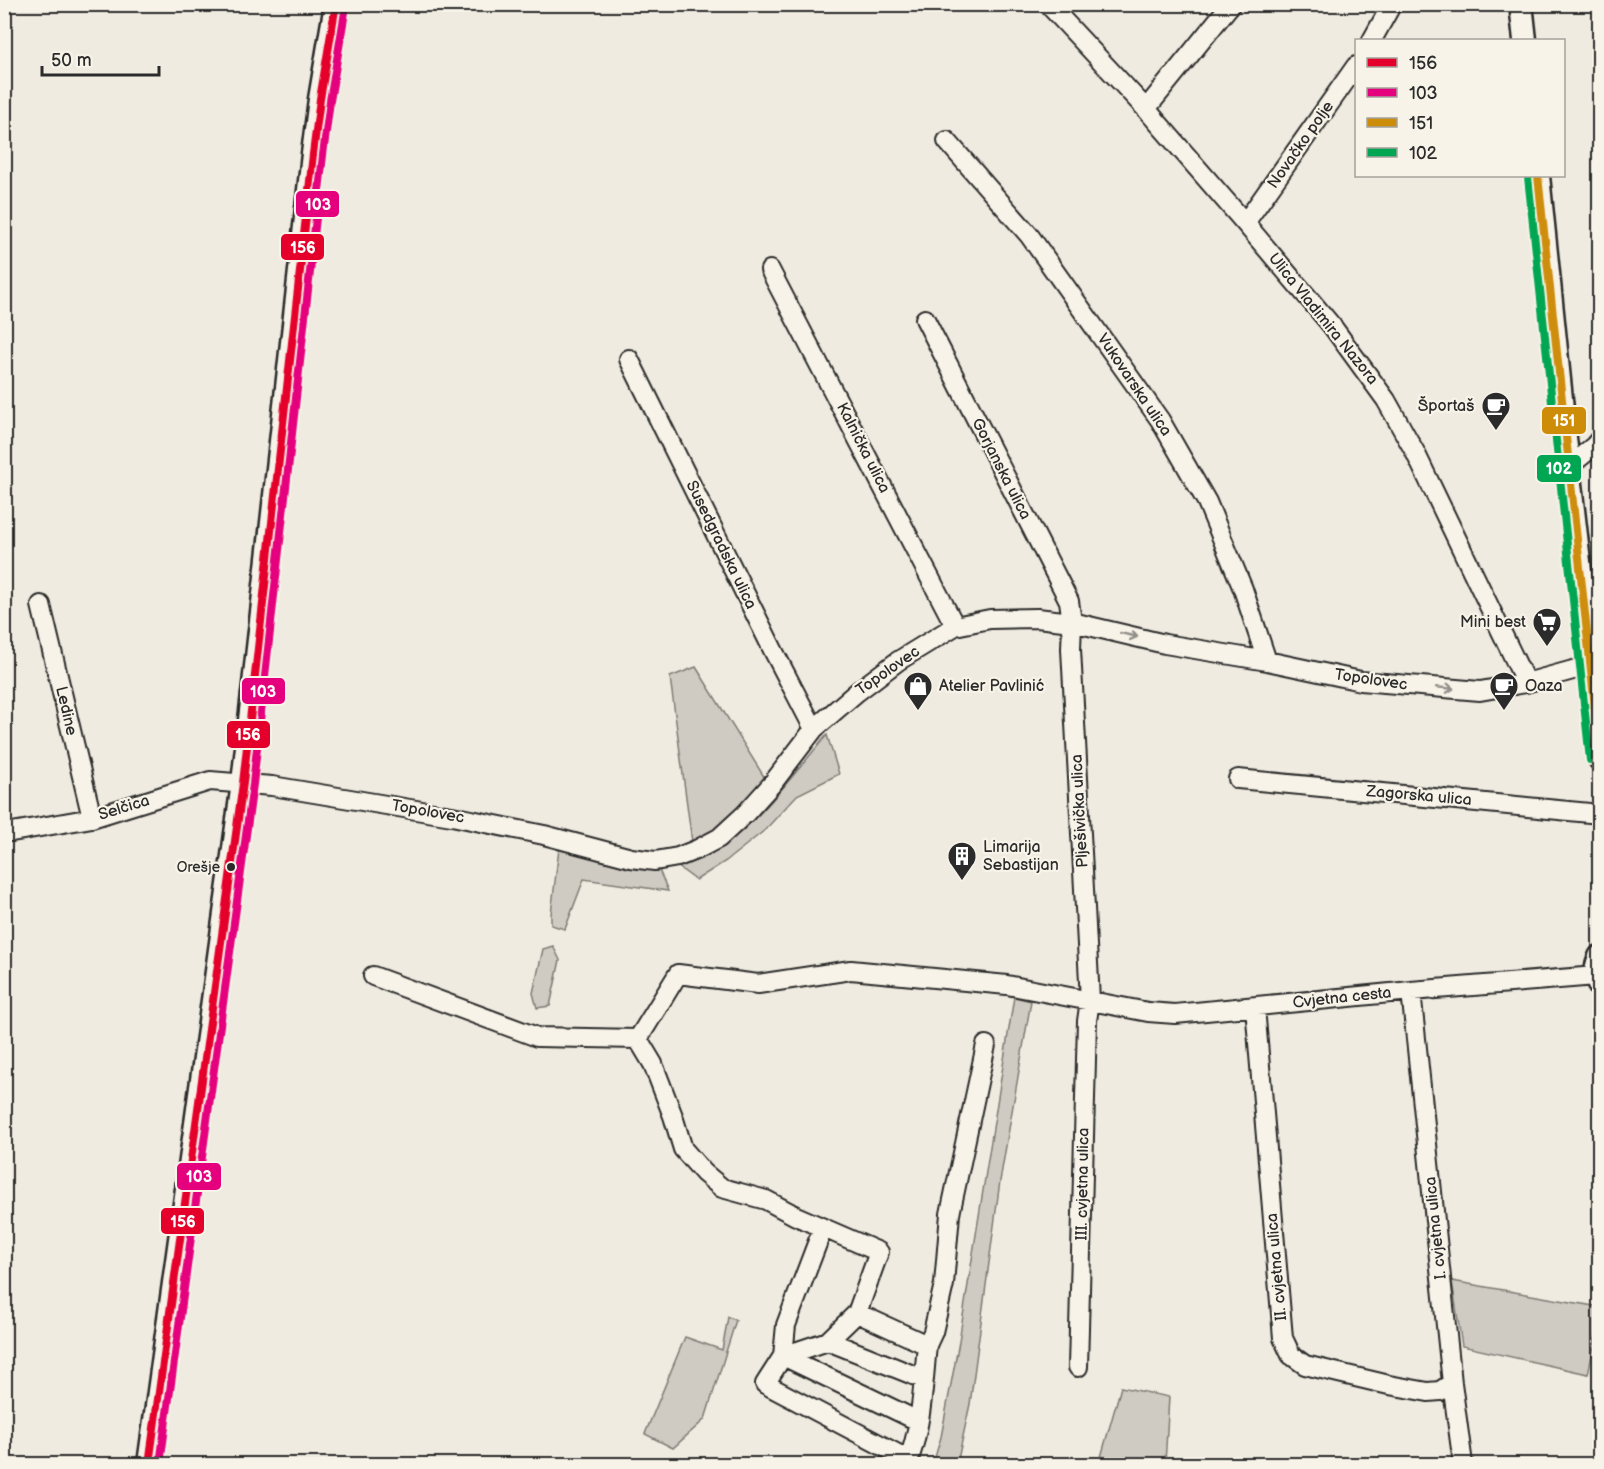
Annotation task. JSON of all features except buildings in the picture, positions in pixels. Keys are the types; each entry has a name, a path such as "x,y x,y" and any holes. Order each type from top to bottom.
{"main road":[{"path":"149,1464 243,783 313,154 336,4"},
{"path":"1521,4 1525,39"},
{"path":"1538,177 1568,467 1595,658 1599,759"}],"street":[{"name":"Ulica Vladimira Nazora","path":"1048,4 1146,109 1245,223 1332,326 1386,400 1415,452 1526,683"},
{"path":"1146,109 1231,4"},
{"path":"1372,39 1392,4"},
{"name":"Novačko polje","path":"1245,223 1355,67"},
{"name":"Vukovarska ulica","path":"947,141 1029,235 1160,420 1207,502 1243,589 1267,662"},
{"name":"Kalnička ulica","path":"770,270 956,626"},
{"name":"Gorjanska ulica","path":"924,319 1069,601 1072,622"},
{"name":"Susedgradska ulica","path":"629,359 814,729"},
{"path":"1568,467 1594,446 1599,439"},
{"name":"Ledine","path":"41,605 92,818"},
{"name":"Topolovec","path":"243,783 452,816 544,835 631,858 655,861 678,857 719,838 772,784 814,729 898,661 956,626 990,619 1037,618 1072,622 1165,644 1361,681 1480,691 1526,683 1595,658"},
{"name":"Plješivička ulica","path":"1072,622 1071,649 1090,1000"},
{"name":"Zagorska ulica","path":"1238,779 1599,814"},
{"name":"Selčica","path":"4,832 92,818 210,782 243,783"},
{"name":"Cvjetna cesta","path":"638,1039 678,974 758,984 851,970 1007,985 1148,1012 1175,1014 1598,973"},
{"path":"374,976 537,1037 638,1039 652,1064 673,1116 683,1149 704,1173 722,1188 766,1200 796,1216 879,1252 857,1313 828,1341 783,1356"},
{"name":"I. cvjetna ulica","path":"1410,991 1452,1383 1463,1464"},
{"name":"III. cvjetna ulica","path":"1078,1367 1090,1000"},
{"name":"II. cvjetna ulica","path":"1254,1007 1283,1338 1291,1355 1305,1365 1428,1392 1440,1391 1452,1383"},
{"path":"823,1228 786,1325 783,1356 765,1384 908,1462 913,1450 918,1421 927,1345 933,1332 944,1284 950,1214 986,1045"},
{"path":"857,1313 927,1345"},
{"path":"828,1341 923,1379"},
{"path":"783,1356 918,1421"}],"shaded area":[{"path":"696,667 766,780 714,831 692,842 670,677"},
{"path":"827,735 839,774 797,795 765,830 726,861 696,880 677,866 715,850 741,832 780,792"},
{"path":"559,849 626,867 659,870 668,891 584,879 565,929 551,925"},
{"path":"553,946 560,960 550,1006 537,1008 533,993 543,949"},
{"path":"1014,997 1031,1001 1000,1181 970,1404 957,1464 933,1464 941,1437 958,1347"},
{"path":"1452,1281 1599,1307 1599,1322 1588,1374 1462,1346"},
{"path":"728,1317 736,1320 705,1419 673,1448 645,1434 685,1337 722,1350"},
{"path":"1121,1387 1169,1397 1165,1464 1099,1464"}],"transit line":[{"name":"156","path":"149,1464 243,783 313,154 336,4"},
{"name":"103","path":"160,1464 253,784 323,155 346,6"},
{"name":"102","path":"1528,177 1590,760"},
{"name":"151","path":"1538,177 1600,754"}],"place":[{"name":"Športaš","path":"1496,432"},
{"name":"Mini best","path":"1547,648"},
{"name":"Atelier Pavlinić","path":"918,712"},
{"name":"Oaza","path":"1504,712"},
{"name":"Orešje","path":"231,867"},
{"name":"Limarija Sebastijan","path":"962,882"}]}
